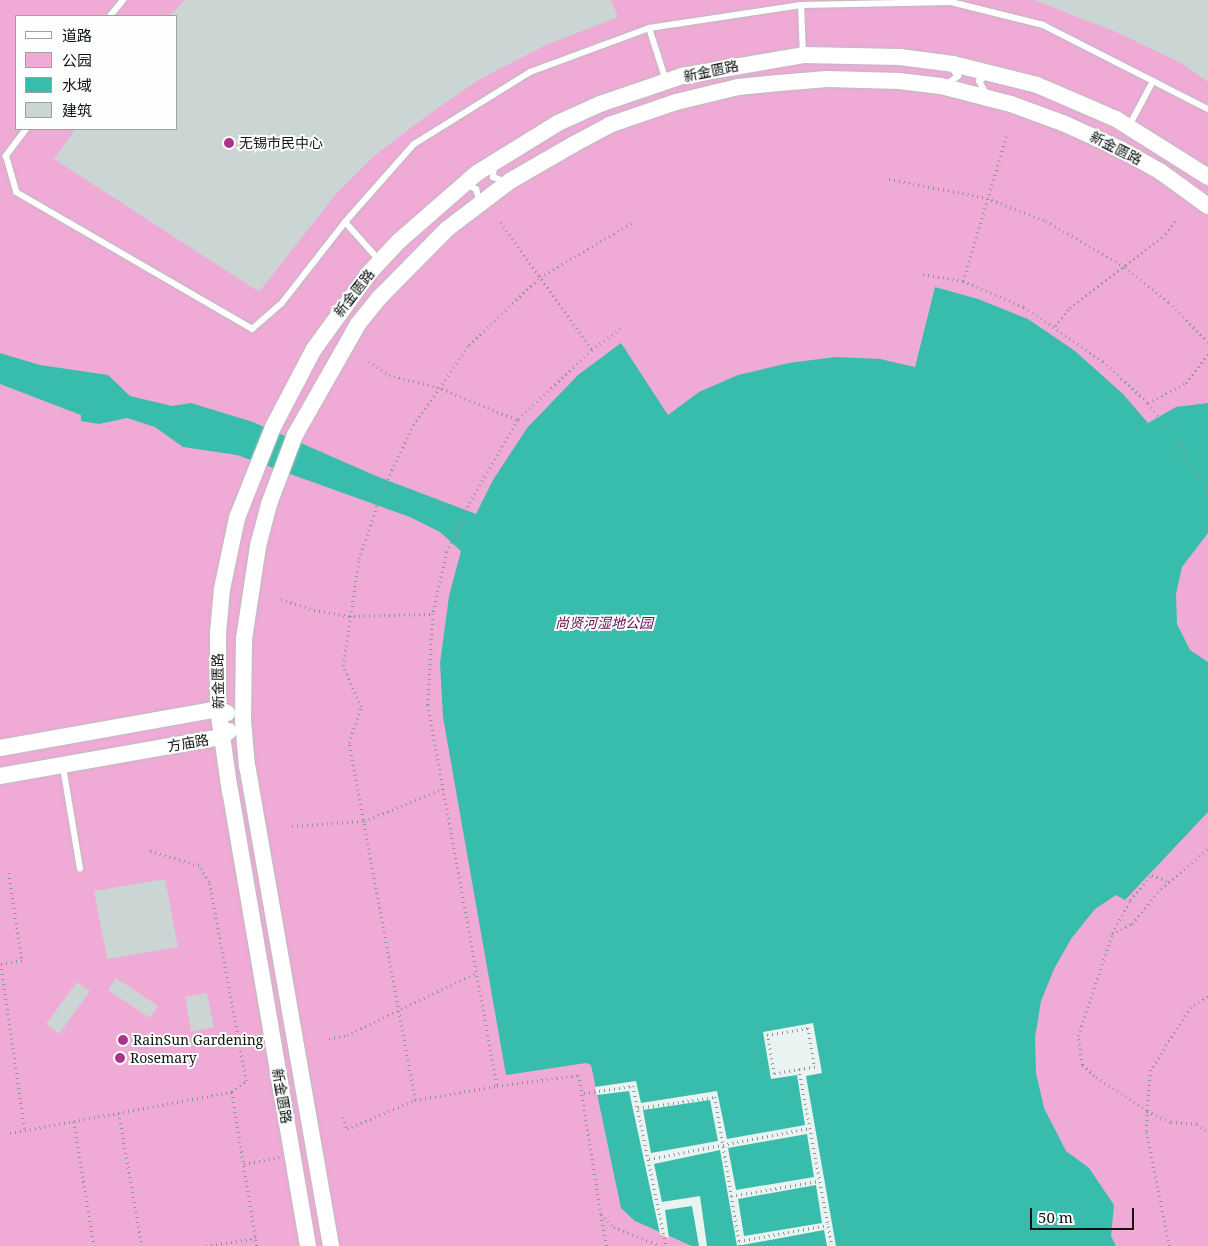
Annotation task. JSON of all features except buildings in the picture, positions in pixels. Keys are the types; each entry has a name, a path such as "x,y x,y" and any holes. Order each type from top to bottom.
{"street":[{"name":"新金匮路","path":"308,1246 218,709 218,633 222,589 237,518 273,427 314,349 345,303 380,261 462,186 495,161 558,123 600,104 666,82 723,67 803,55 900,58 946,63 1037,85 1128,126 1208,177"},
{"name":"新金匮路","path":"331,1246 248,768 243,720 244,639 250,582 269,504 295,435 358,324 422,250 510,182 609,125 676,102 738,87 827,79 941,86 988,98 1063,123 1122,150 1161,172 1208,206"},
{"path":"218,709 243,720"},
{"name":"方庙路","path":"0,748 218,709"},
{"name":"方庙路","path":"0,776 222,736 243,720"}],"lane":[{"path":"111,15 123,0"},
{"path":"25,130 6,156 16,192 252,329 281,304 345,222 414,144 530,72 649,28 801,5 951,2 1043,25 1208,109"},
{"path":"801,5 803,55"},
{"path":"649,28 666,82"},
{"path":"941,86 958,76 946,63"},
{"path":"988,98 979,82 993,73"},
{"path":"1128,126 1153,81"},
{"path":"495,161 493,177 510,182"},
{"path":"462,186 476,189 480,204"},
{"path":"345,222 380,261"},
{"path":"63,765 80,869"}],"path":[{"path":"963,281 1007,133"},
{"path":"890,179 987,198 1046,221 1125,267 1169,302 1208,342"},
{"path":"1055,326 1070,308 1165,234 1177,219"},
{"path":"501,222 592,350"},
{"path":"415,1100 349,744 361,707 343,666 359,559 373,513 413,425 437,387 470,345 540,277 633,222"},
{"path":"922,274 963,281 1024,307 1055,326 1103,361 1148,403 1180,444 1208,492"},
{"path":"496,1086 428,705 434,614 447,552 468,506 518,420 592,350 621,329"},
{"path":"1148,403 1186,383 1208,354"},
{"path":"369,361 389,374 437,387 518,420"},
{"path":"282,599 314,610 349,616 434,614"},
{"path":"292,826 364,821 442,789"},
{"path":"1112,934 1132,924 1169,882 1208,848"},
{"path":"10,1134 232,1092 246,1081 210,882 199,866 148,851"},
{"path":"9,873 22,961 0,964 25,1131"},
{"path":"1169,882 1152,875 1130,900 1112,934 1078,1036 1082,1065 1094,1076 1146,1111 1171,1122 1197,1124 1208,1132"},
{"path":"329,1038 347,1035 476,974"},
{"path":"1169,1246 1146,1131 1146,1111 1152,1070 1191,1007 1208,997"},
{"path":"808,1028 815,1067 799,1070 774,1074 767,1035 808,1028"},
{"path":"799,1070 832,1246"},
{"path":"343,1117 347,1129 415,1100 496,1086 579,1075 584,1093 606,1246"},
{"path":"584,1093 633,1086 666,1246"},
{"path":"232,1092 257,1246"},
{"path":"638,1108 715,1096 740,1246"},
{"path":"119,1113 142,1246"},
{"path":"74,1122 94,1246"},
{"path":"649,1159 810,1128"},
{"path":"244,1164 292,1154"},
{"path":"731,1196 820,1181"},
{"path":"601,1214 614,1227 661,1246"},
{"path":"739,1241 828,1225"},
{"path":"206,1246 256,1238"}],"green space":[{"name":"尚贤河湿地公园","path":"0,0 1208,0 1208,1246 0,1246"}],"water":[{"path":"935,287 978,299 1028,319 1075,351 1123,394 1148,423 1176,407 1208,403 1208,533 1182,567 1176,594 1177,624 1190,650 1208,662 1208,812 1125,900 1116,895 1095,909 1071,939 1054,969 1041,1001 1035,1038 1036,1073 1044,1108 1066,1151 1089,1168 1114,1205 1111,1236 1116,1246 692,1246 635,1221 621,1208 591,1065 586,1063 506,1075 443,717 440,663 449,596 461,551 440,532 410,517 237,455 183,447 155,427 127,418 99,424 81,421 81,415 0,384 0,353 40,365 108,375 130,396 172,406 191,403 253,422 376,476 476,514 493,480 527,428 578,375 621,343 668,415 699,392 738,375 789,363 835,357 880,359 915,367"}],"pier":[{"path":"813,1023 822,1073 806,1076 836,1246 827,1246 824,1230 737,1246 720,1150 654,1164 662,1202 700,1196 707,1246 699,1246 692,1206 665,1210 669,1238 660,1234 629,1091 597,1095 595,1087 636,1081 641,1103 717,1091 727,1139 805,1125 797,1075 771,1079 763,1032","holes":["710,1100 718,1141 651,1153 643,1110","807,1134 814,1177 736,1190 728,1148","816,1185 822,1223 744,1236 738,1199"]}],"place":[{"name":"无锡市民中心","path":"229,143"},
{"name":"RainSun Gardening","path":"123,1040"},
{"name":"Rosemary","path":"120,1058"}]}
